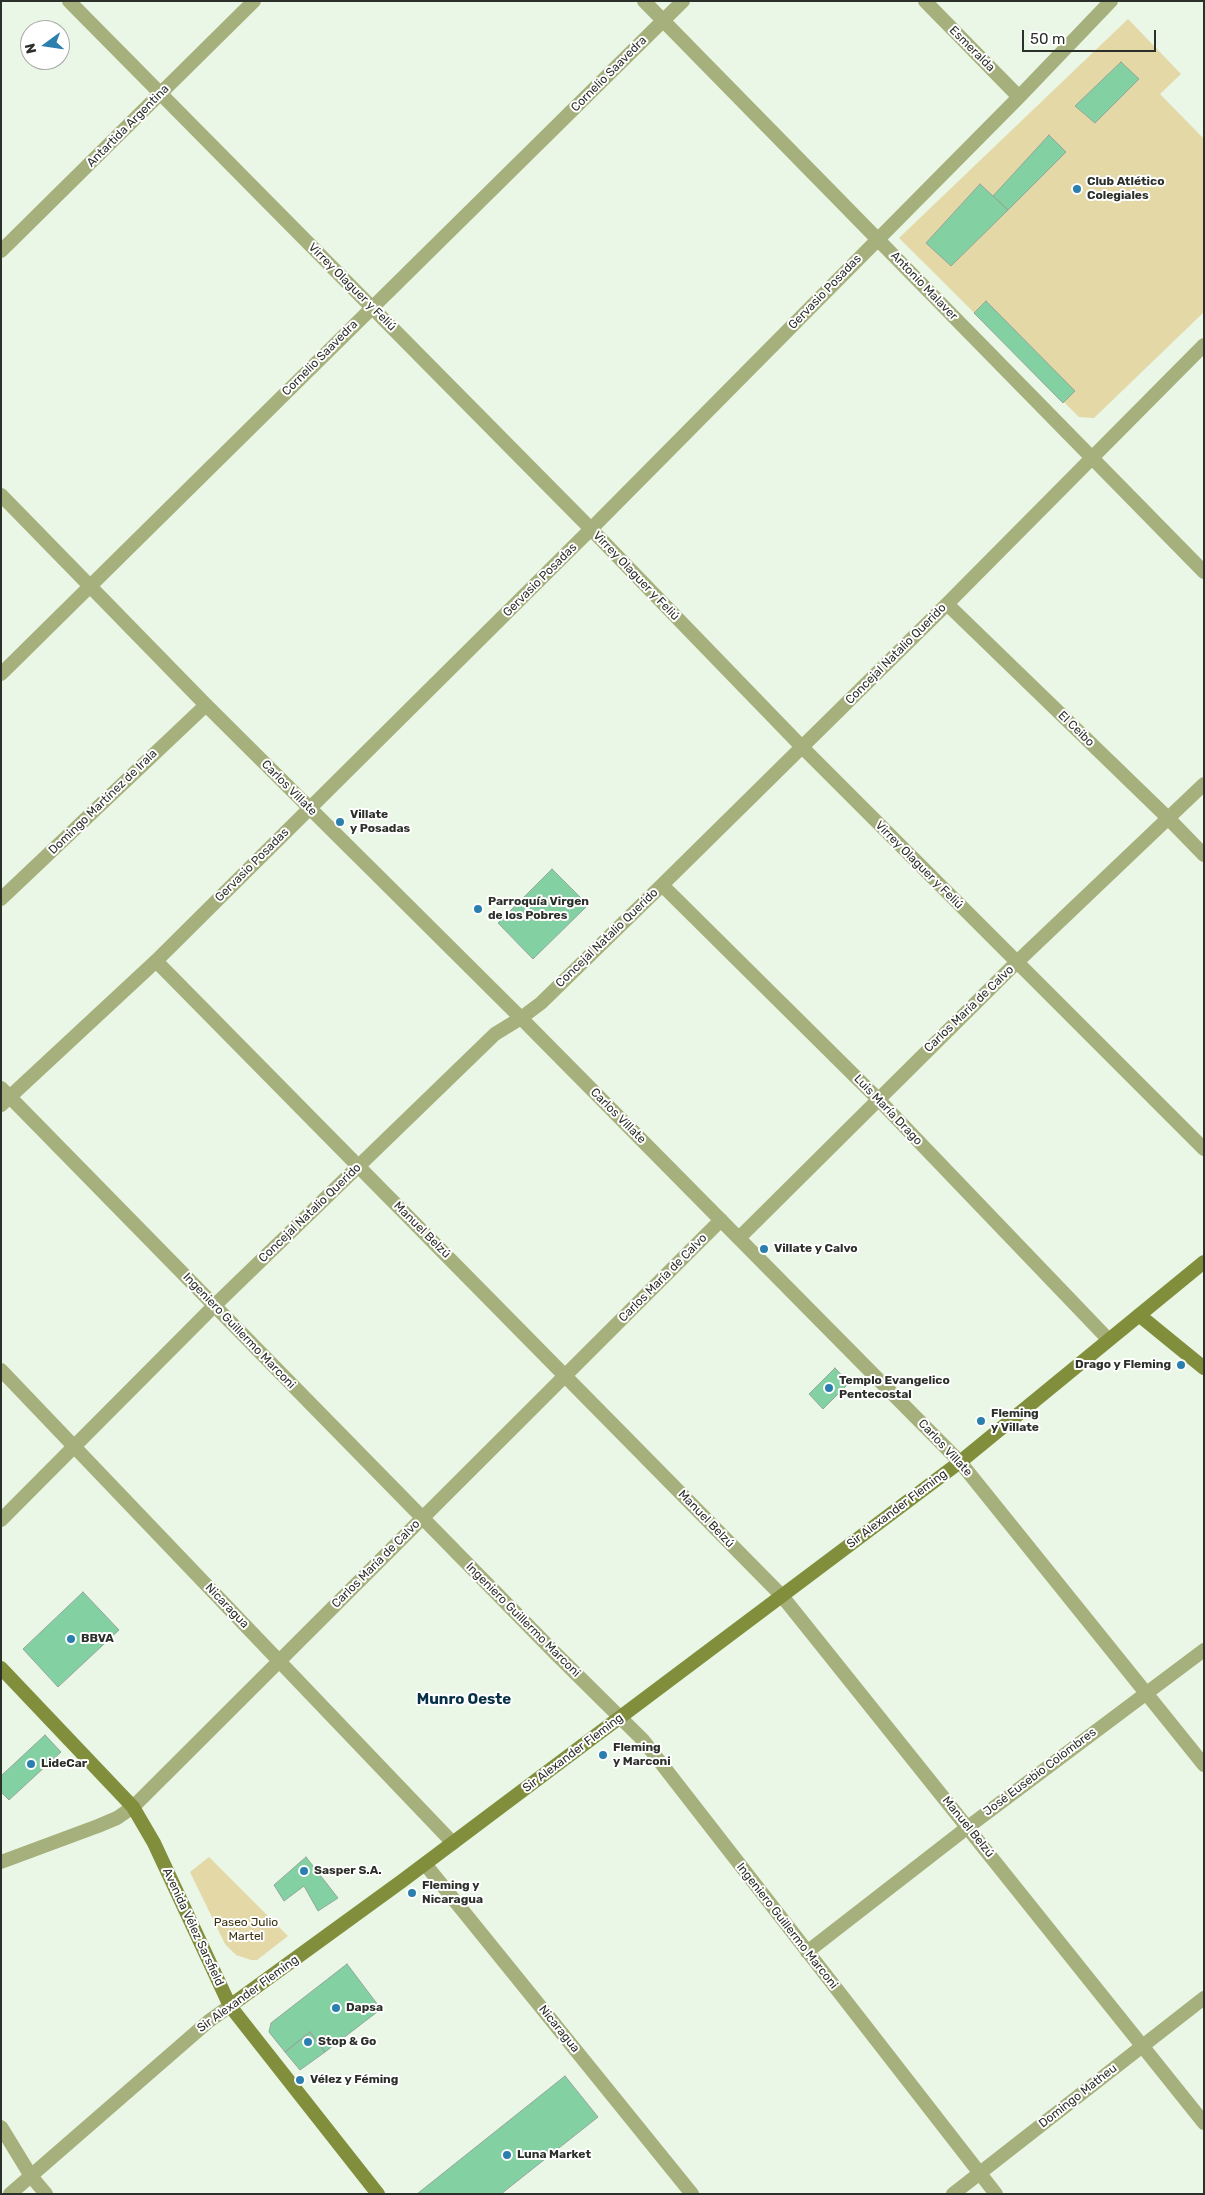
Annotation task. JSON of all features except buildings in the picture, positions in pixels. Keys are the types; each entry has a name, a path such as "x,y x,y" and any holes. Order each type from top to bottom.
{"main road":[{"name":"Sir Alexander Fleming","path":"230,2006 425,1864 960,1462 1204,1262"},
{"path":"1139,1314 1204,1368"},
{"name":"Avenida Vélez Sarsfield","path":"1,1668 133,1806 154,1843 230,2006 378,2194"}],"street":[{"name":"Virrey Olaguer y Feliú","path":"69,1 591,529 802,748 1204,1149"},
{"name":"Antartida Argentina","path":"1,251 254,1"},
{"name":"Antonio Malaver","path":"644,1 1204,572"},
{"name":"Cornelio Saavedra","path":"1,674 683,1"},
{"name":"Esmeralda","path":"925,1 1019,97"},
{"name":"Gervasio Posadas","path":"4,1097 156,961 591,529 877,238 1019,97 1111,1"},
{"name":"Concejal Natalio Querido","path":"1,1520 214,1306 495,1034 541,1003 662,885 947,604 1204,345"},
{"name":"Carlos Villate","path":"1,495 206,705 521,1018 960,1462 1204,1766"},
{"name":"El Ceibo","path":"947,604 1204,855"},
{"name":"Domingo Martínez de Irala","path":"1,899 206,705"},
{"name":"Carlos María de Calvo","path":"739,1238 1017,962 1204,784"},
{"name":"Luis María Drago","path":"662,885 878,1098 1108,1339"},
{"name":"Manuel Belzú","path":"156,961 782,1596 1204,2123"},
{"name":"Ingeniero Guillermo Marconi","path":"4,1097 214,1306 619,1718 643,1740 996,2194"},
{"name":"Carlos María de Calvo","path":"1,1862 117,1818 133,1806 721,1220"},
{"name":"Nicaragua","path":"1,1370 453,1843"},
{"name":"José Eusebio Colombres","path":"807,1952 968,1827 1204,1650"},
{"name":"Nicaragua","path":"425,1864 692,2194"},
{"name":"Domingo Matheu","path":"953,2194 1204,1998"},
{"name":"Sir Alexander Fleming","path":"10,2194 209,2020 230,2006"},
{"path":"1,2127 31,2176 46,2194"}],"green space":[{"name":"Club Atlético Colegiales","path":"1128,19 1181,74 1160,94 1204,139 1204,312 1094,418 1079,417 899,238"},
{"name":"Paseo Julio Martel","path":"209,1857 288,1936 257,1960 236,1955 225,1944 190,1872"}],"place":[{"name":"Club Atlético Colegiales","path":"1077,189"},
{"name":"Villate y Posadas","path":"340,822"},
{"name":"Parroquía Virgen de los Pobres","path":"478,909"},
{"name":"Villate y Calvo","path":"764,1249"},
{"name":"Drago y Fleming","path":"1181,1365"},
{"name":"Templo Evangelico Pentecostal","path":"829,1388"},
{"name":"Fleming y Villate","path":"981,1421"},
{"name":"BBVA","path":"71,1639"},
{"name":"Fleming y Marconi","path":"603,1755"},
{"name":"LideCar","path":"31,1764"},
{"name":"Sasper S.A.","path":"304,1871"},
{"name":"Fleming y Nicaragua","path":"412,1893"},
{"name":"Dapsa","path":"336,2008"},
{"name":"Stop & Go","path":"308,2042"},
{"name":"Vélez y Féming","path":"300,2080"},
{"name":"Luna Market","path":"507,2155"}],"district":[{"name":"Munro Oeste","path":"464,1700"}]}
